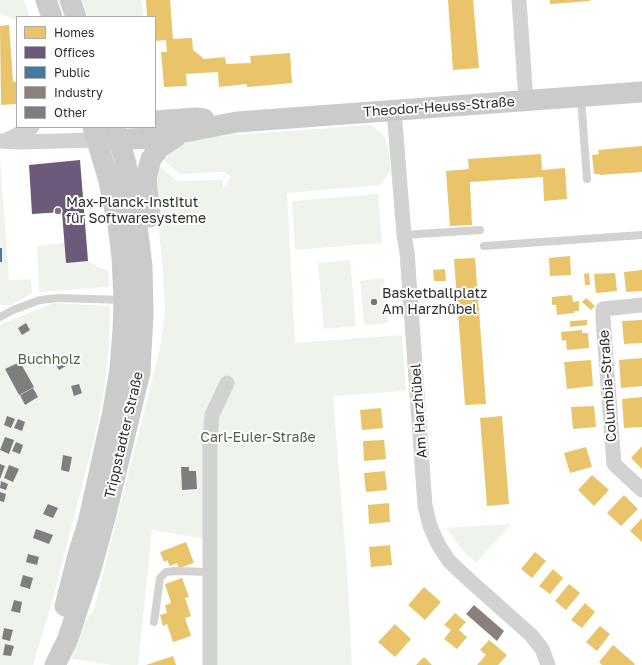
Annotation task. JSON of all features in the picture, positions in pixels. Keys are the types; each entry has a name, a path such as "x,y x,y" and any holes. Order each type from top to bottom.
{"main road":[{"path":"46,0 52,16"},
{"path":"70,0 76,16"},
{"name":"Theodor-Heuss-Straße","path":"96,134 117,134 153,138 237,122 642,92"},
{"name":"Theodor-Heuss-Straße","path":"156,121 196,118 237,122"},
{"path":"140,372 154,339 157,304 156,265 146,178 151,159 159,148 183,133"},
{"name":"Trippstadter Straße","path":"54,665 58,639 78,554 88,523 113,411 120,369 124,300 122,257 118,225 109,181 96,134"},
{"name":"Trippstadter Straße","path":"54,665 66,641 91,569 106,514 140,372 143,314 142,266 134,201 125,160 117,134"}],"street":[{"path":"519,0 526,101"},
{"name":"Am Harzhübel","path":"394,110 404,235 408,258 425,506 430,526 438,544 449,561 531,635 542,649 548,665"},
{"path":"2,141 30,128"},
{"path":"2,141 20,142 96,134"},
{"name":"Columbia-Straße","path":"642,305 603,309 603,319 614,464 642,490"},
{"path":"210,665 210,440 212,415 227,383"}],"lane":[{"path":"581,97 587,179"},
{"path":"404,235 480,230"},
{"path":"484,246 642,235"},
{"path":"0,317 13,310 40,300 58,298 124,300"},
{"path":"154,622 160,578 166,572 211,572"}],"green space":[{"path":"0,0 24,0 30,16 16,16 16,20 0,14"},
{"path":"82,0 141,0 144,16 88,16"},
{"name":"Carl-Euler-Straße","path":"371,125 385,137 389,151 390,171 380,185 287,193 295,343 402,335 406,391 333,396 347,571 352,665 210,665 210,541 152,530 138,665 113,665 72,659 84,623 94,610 160,348 165,312 154,177 159,166 177,181 223,180 223,188 231,177 224,172 180,174 162,159 194,138"},
{"path":"0,158 9,280 31,279 32,293 12,305 0,305"},
{"path":"378,194 382,243 295,250 292,201"},
{"path":"64,243 66,263 88,261 100,268 108,270 109,287 39,292 37,246"},
{"path":"350,260 356,326 324,329 318,263"},
{"name":"Basketballplatz Am Harzhübel","path":"384,278 388,323 364,325 360,281"},
{"name":"Buchholz","path":"53,303 110,306 109,344 104,391 94,439 52,602 33,665 0,665 0,326"},
{"path":"511,524 476,563 463,551 446,528"}],"building: Homes":[{"path":"146,0 170,0 173,39 192,38 193,50 204,59 225,57 226,64 251,63 250,56 290,53 292,83 247,87 247,84 219,87 218,72 186,74 187,86 164,87 161,52 167,52 166,40 156,41 156,16 147,16"},
{"path":"448,0 473,0 479,68 453,70"},
{"path":"550,0 590,0 590,1 550,4"},
{"path":"9,25 13,82 16,81 16,104 1,105 0,26"},
{"path":"642,146 642,172 600,175 594,174 592,155 599,154 598,150"},
{"path":"541,154 542,170 565,168 567,199 544,201 543,177 470,182 472,225 450,226 446,171 469,169 468,159"},
{"path":"570,256 571,275 550,276 549,258"},
{"path":"475,258 486,404 465,405 454,259"},
{"path":"445,269 446,281 434,281 433,270"},
{"path":"642,270 642,291 626,292 624,272"},
{"path":"589,273 590,285 585,285 584,274"},
{"path":"615,273 617,291 596,293 594,274"},
{"path":"572,295 573,302 579,301 579,311 557,315 556,305 552,305 552,297"},
{"path":"586,298 595,306 591,310 582,302"},
{"path":"587,320 587,325 570,327 570,321"},
{"path":"642,320 642,343 624,344 622,321"},
{"path":"582,330 582,333 588,333 589,348 567,350 566,340 562,341 561,332"},
{"path":"642,358 642,386 621,388 619,360"},
{"path":"591,360 593,386 567,389 564,362"},
{"path":"642,397 642,427 624,428 622,399"},
{"path":"594,406 596,427 573,429 571,407"},
{"path":"381,408 383,428 362,430 360,410"},
{"path":"502,416 509,504 487,506 480,418"},
{"path":"384,440 386,459 364,461 363,441"},
{"path":"642,446 642,469 631,458"},
{"path":"586,447 592,467 570,473 564,453"},
{"path":"385,471 387,490 366,492 364,473"},
{"path":"592,475 609,490 594,506 578,490"},
{"path":"624,495 638,509 621,526 607,513"},
{"path":"389,503 390,522 369,524 368,505"},
{"path":"642,518 642,542 630,531"},
{"path":"186,542 194,563 179,568 177,563 170,566 167,560 164,562 160,552"},
{"path":"390,545 392,565 371,567 369,547"},
{"path":"535,552 546,561 532,578 521,569"},
{"path":"553,569 563,578 550,594 539,586"},
{"path":"182,578 189,597 185,598 191,616 185,618 191,636 173,642 167,624 163,626 160,615 167,613 165,605 171,603 165,584"},
{"path":"569,584 580,593 566,610 555,601"},
{"path":"424,587 441,602 425,620 408,605"},
{"path":"585,603 595,612 582,628 571,620"},
{"path":"455,613 466,622 459,630 467,637 457,649 444,639 451,630 444,625"},
{"path":"395,624 411,639 395,657 378,642"},
{"path":"600,626 610,634 597,651 586,642"},
{"path":"489,640 507,655 498,665 477,665 486,655 480,650"},
{"path":"613,645 635,664 602,665 599,662"},
{"path":"173,656 176,665 146,665"},
{"path":"424,657 432,665 416,665"}],"building: Offices":[{"name":"Max-Planck-Institut für Softwaresysteme","path":"80,160 88,261 66,263 62,212 32,214 29,165"}],"building: Public":[{"path":"0,248 2,248 2,262 0,262"}],"building: Industry":[{"path":"474,605 504,631 497,641 466,614"}],"building: Other":[{"path":"26,323 30,330 22,335 18,328"},
{"path":"62,357 66,366 59,370 54,361"},
{"path":"20,362 34,387 19,395 5,369"},
{"path":"79,384 82,393 74,396 71,386"},
{"path":"33,388 38,397 25,405 20,395"},
{"path":"7,416 15,419 11,428 4,425"},
{"path":"18,419 25,422 22,431 14,428"},
{"path":"5,437 14,440 9,454 0,450"},
{"path":"16,442 23,445 20,454 12,451"},
{"path":"63,455 72,457 69,472 61,470"},
{"path":"0,464 5,466 0,479"},
{"path":"9,465 19,469 13,482 4,478"},
{"path":"181,467 189,467 189,471 196,471 197,489 182,490"},
{"path":"1,481 8,484 6,490 0,488"},
{"path":"0,492 6,494 4,502 0,501"},
{"path":"48,504 58,508 53,518 43,514"},
{"path":"36,529 53,535 49,544 33,538"},
{"path":"28,554 39,557 37,565 26,562"},
{"path":"23,575 33,578 30,589 20,586"},
{"path":"14,600 22,602 20,613 11,611"},
{"path":"4,628 13,630 10,641 2,639"},
{"path":"5,644 14,646 11,656 3,655"}],"place":[{"name":"Max-Planck-Institut für Softwaresysteme","path":"58,211"},
{"name":"Basketballplatz Am Harzhübel","path":"374,302"}]}
